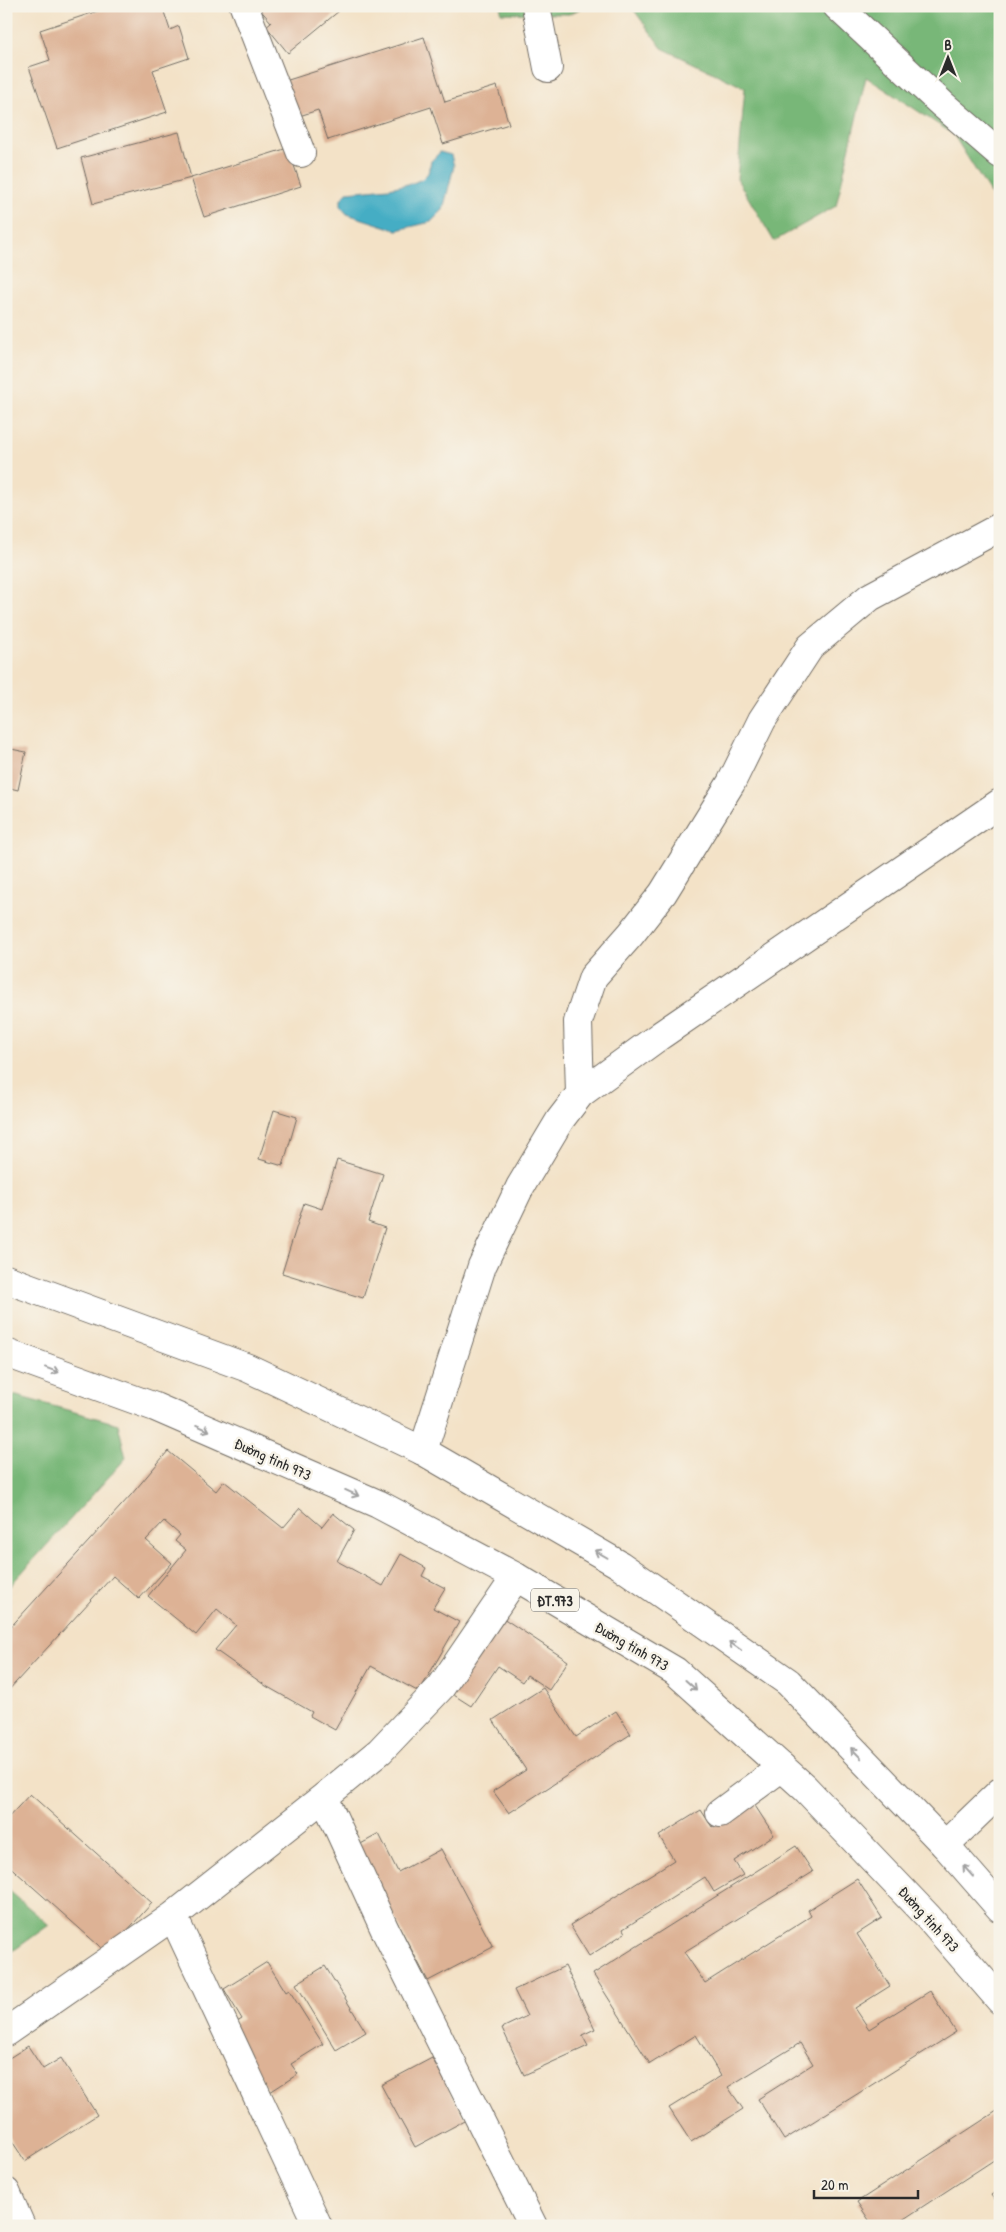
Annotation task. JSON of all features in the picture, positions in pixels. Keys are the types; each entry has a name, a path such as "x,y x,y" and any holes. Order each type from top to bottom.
{"street":[{"path":"244,6 301,153"},
{"path":"536,6 548,68"},
{"path":"842,8 942,104 1000,154"},
{"path":"580,1094 578,1022 593,977 631,934 663,893 731,783 762,720 810,647 870,597 1000,527"},
{"path":"423,1451 482,1266 520,1186 560,1120 580,1094 661,1035 1000,803"},
{"path":"6,1280 248,1368 423,1451 620,1565 788,1682 945,1845 1000,1908"},
{"name":"Đường tỉnh 973","path":"6,1353 156,1407 378,1504 516,1577 675,1671 805,1788 928,1917 1000,2000"},
{"path":"6,2032 173,1916 380,1751 441,1687 516,1577"},
{"path":"720,1813 782,1767"},
{"path":"945,1845 1000,1792"},
{"path":"324,1797 385,1930 533,2226"},
{"path":"173,1916 318,2226"},
{"path":"6,2192 21,2226"}],"green space":[{"path":"501,6 586,6 569,14 501,13"},
{"path":"631,6 1000,6 1000,209 953,134 866,77 836,206 774,241 737,179 745,88 662,48"},
{"path":"6,1393 118,1424 126,1458 6,1590"},
{"path":"6,1888 49,1925 6,1956"}],"water":[{"path":"440,152 451,155 454,166 443,210 431,222 397,230 347,214 341,207 341,199 347,192 389,188 422,179 428,173 431,161"}],"building":[{"path":"113,6 162,6 170,30 179,26 189,58 153,70 167,112 57,148 29,67 50,60 40,30"},
{"path":"257,6 345,6 288,53 266,26 271,22"},
{"path":"424,37 445,102 497,86 509,124 443,144 431,107 328,140 318,110 293,118 282,82"},
{"path":"179,132 191,178 93,204 81,158"},
{"path":"288,148 301,186 204,217 191,178"},
{"path":"6,748 26,752 18,790 6,787"},
{"path":"274,1110 297,1117 283,1166 259,1159"},
{"path":"337,1160 383,1174 368,1222 385,1228 363,1298 282,1273 304,1203 322,1209"},
{"path":"168,1451 216,1491 224,1481 283,1528 300,1508 322,1527 333,1513 354,1530 337,1561 383,1586 401,1554 426,1568 422,1576 445,1588 433,1608 459,1622 419,1692 371,1666 335,1730 310,1716 312,1712 266,1686 215,1650 236,1625 217,1609 196,1635 148,1596 186,1550 175,1541 180,1535 164,1521 146,1540 172,1563 139,1599 113,1576 6,1693 6,1632 131,1495"},
{"path":"497,1614 568,1661 549,1690 527,1675 522,1682 498,1666 471,1706 446,1690"},
{"path":"543,1688 576,1737 616,1711 631,1734 509,1813 493,1791 526,1770 493,1720"},
{"path":"30,1794 152,1903 107,1953 6,1863 6,1820"},
{"path":"752,1801 774,1835 734,1861 743,1875 714,1892 705,1877 623,1929 625,1933 589,1956 570,1925 674,1860 659,1836 701,1810 712,1827"},
{"path":"379,1834 398,1872 441,1849 493,1947 428,1981 357,1846"},
{"path":"796,1846 813,1872 684,1952 705,1983 811,1916 808,1910 857,1879 882,1918 857,1934 890,1986 855,2008 869,2029 930,1991 956,2032 784,2140 758,2099 813,2064 800,2043 728,2087 743,2109 691,2142 669,2108 721,2076 696,2035 650,2064 593,1974"},
{"path":"267,1962 286,1992 289,1990 323,2044 291,2064 298,2074 270,2092 229,2027 242,2019 224,1989"},
{"path":"325,1966 366,2032 336,2050 296,1984"},
{"path":"565,1966 595,2029 582,2035 588,2046 524,2075 502,2028 527,2016 514,1990"},
{"path":"28,2046 43,2069 61,2058 97,2115 25,2161 6,2132 6,2060"},
{"path":"432,2058 466,2120 415,2147 381,2085"},
{"path":"1000,2109 1000,2156 893,2226 873,2226 857,2202"},
{"path":"1000,2189 1000,2208 991,2195"}]}
